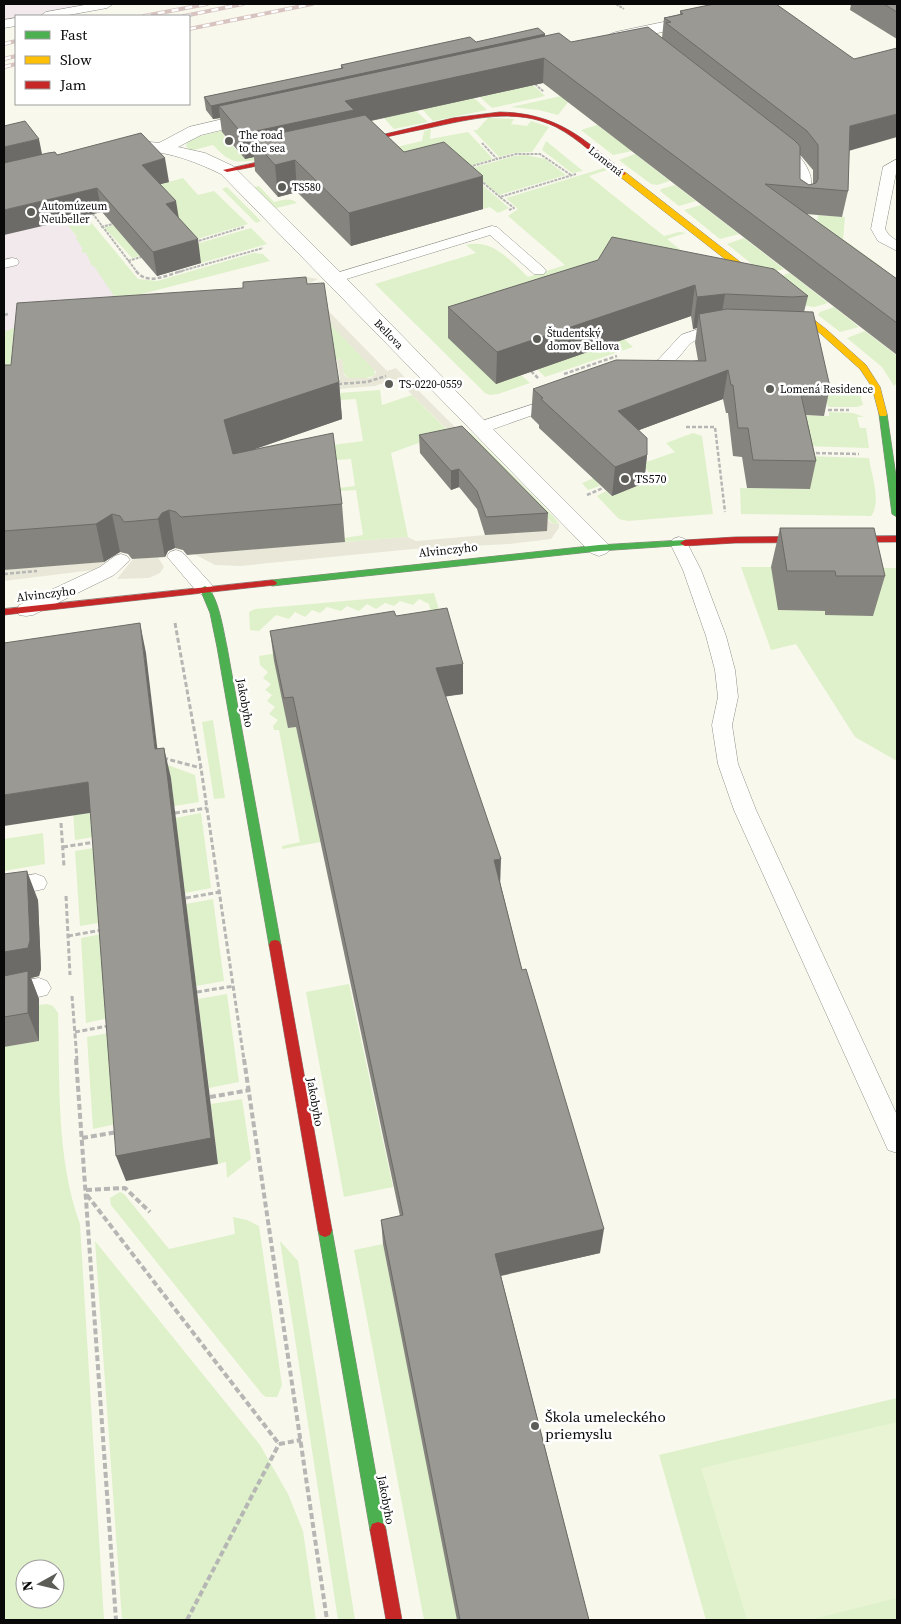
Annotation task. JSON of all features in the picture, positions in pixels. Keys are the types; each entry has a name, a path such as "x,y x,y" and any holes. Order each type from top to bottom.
{"street":[{"path":"605,39 769,4"},
{"path":"162,148 198,130 269,113"},
{"name":"Lomená","path":"339,145 459,119 501,114 522,115 546,121 563,128 824,332 854,358 870,376 891,431 889,455 897,514"},
{"name":"Bellova","path":"102,152 142,146 162,148 199,157 227,170 599,548"},
{"path":"227,170 303,153"},
{"name":"Alvinczyho","path":"4,612 599,548 679,542 840,538 897,539"},
{"name":"Jakobyho","path":"205,589 215,613 222,647 394,1620"}],"lane":[{"path":"51,15 107,4"},
{"path":"634,33 650,45"},
{"path":"765,136 796,161 804,170 804,205"},
{"path":"897,164 890,167 878,229 883,238 897,247"},
{"path":"334,278 492,230 539,271"},
{"path":"629,376 664,363 672,356 682,342 694,335 707,331 742,333"},
{"path":"798,334 824,332"},
{"path":"479,428 575,395"},
{"path":"679,542 692,570 716,636 725,670 728,697 722,725 728,764 745,810 897,1142"},
{"path":"176,556 205,589"},
{"path":"26,610 107,571 122,560"},
{"path":"4,888 36,883"},
{"path":"4,994 39,988"}],"path":[{"path":"459,119 497,159"},
{"path":"473,174 466,168 516,154 545,155 571,175"},
{"path":"500,197 609,164"},
{"path":"480,180 514,208 506,212"},
{"path":"86,204 101,227 142,278 155,279 269,246"},
{"path":"101,227 113,224"},
{"path":"193,242 246,227"},
{"path":"128,261 141,257"},
{"path":"4,315 8,314"},
{"path":"559,376 620,355"},
{"path":"531,371 542,382"},
{"path":"338,384 367,382 386,376"},
{"path":"686,427 715,427 726,520"},
{"path":"802,452 889,455"},
{"path":"583,497 603,488"},
{"path":"174,618 201,768 220,892 327,1620"},
{"path":"160,758 201,768"},
{"path":"175,813 207,808"},
{"path":"61,823 64,871"},
{"path":"63,847 99,841"},
{"path":"65,888 71,983"},
{"path":"186,898 220,892"},
{"path":"68,936 106,929"},
{"path":"197,992 234,986"},
{"path":"72,993 116,1620"},
{"path":"75,1032 114,1024"},
{"path":"210,1097 250,1090"},
{"path":"82,1138 121,1132"},
{"path":"86,1192 125,1188 150,1212"},
{"path":"86,1192 279,1444"},
{"path":"279,1444 301,1440"},
{"path":"186,1620 279,1444"}],"shaded area":[{"path":"4,4 107,4 51,15 15,15 15,22 4,24"},
{"path":"46,193 123,298 4,337 4,203"},
{"path":"306,277 318,279 304,286 387,371 396,368 411,384 420,381 426,387 418,390 551,523 559,524 559,528 551,539 509,544 413,549 240,566 215,565 194,554 408,537 416,541 485,535 495,477 395,379 375,386 339,389 337,380 340,380 337,360 342,359 344,375 348,378 370,378 376,372 289,281"},
{"path":"158,557 164,567 160,573 149,578 117,579 133,559"},
{"path":"111,561 93,570 4,581 4,570"}],"green space":[{"path":"533,85 545,96 492,108 480,97"},
{"path":"575,93 558,115 539,110 511,107"},
{"path":"474,98 487,110 433,121 422,109"},
{"path":"416,111 428,122 394,129 384,118"},
{"path":"488,118 514,119 511,124 527,126 531,121 549,127 532,152 514,153 499,157 473,130 477,130"},
{"path":"597,125 632,151 613,155 581,130"},
{"path":"431,129 430,139 468,132 493,159 463,168 509,208 498,213 490,207 483,209 444,174 314,209 298,192 385,144 392,138 392,148 422,141 424,131"},
{"path":"221,131 236,150 253,147 263,159 240,162 225,156 213,145 190,151 186,146 188,140 192,138"},
{"path":"546,141 583,171 572,173 542,150"},
{"path":"635,154 670,181 657,185 651,184 619,160"},
{"path":"526,155 545,159 566,175 499,195 469,169 514,156"},
{"path":"604,168 607,170 589,176 664,236 679,232 686,233 667,239 729,289 609,268 521,375 530,383 490,395 485,393 375,284 476,253 466,245 476,244 485,245 500,252 528,277 565,265 508,216 518,209 506,198"},
{"path":"183,178 198,195 214,191 248,224 183,243 137,191"},
{"path":"675,185 696,201 679,206 660,191"},
{"path":"259,186 274,202 289,200 297,203 276,208 254,187"},
{"path":"227,187 261,221 256,223 222,189"},
{"path":"701,205 739,234 720,239 684,210"},
{"path":"85,215 138,279 157,281 254,253 263,254 270,261 130,297 4,389 4,332 21,325 19,321 114,296 94,266 92,266 86,253 83,253 81,250 83,249 77,237 64,220"},
{"path":"818,215 845,217 843,239 882,267 879,268 817,224"},
{"path":"113,225 140,256 132,258 104,227"},
{"path":"251,228 267,244 201,263 186,247"},
{"path":"744,238 784,269 763,273 727,244"},
{"path":"790,273 828,303 814,307 807,306 774,281 775,278"},
{"path":"834,307 859,327 840,332 818,315 820,312"},
{"path":"330,322 374,368 375,375 352,379 345,375 342,359 335,360"},
{"path":"865,331 897,356 897,382 894,386 882,367 847,338"},
{"path":"624,339 633,347 545,377 537,369"},
{"path":"380,390 382,405 412,395 449,432 391,453 408,537 345,542 344,538 363,535 356,490 339,491 338,488 355,486 351,459 335,460 333,445 363,441 356,399 340,400 339,393"},
{"path":"824,392 860,394 863,405 857,407 828,407"},
{"path":"829,412 853,413 864,417 857,417 860,428 866,428 869,448 801,446 794,415 829,416"},
{"path":"458,430 471,433 559,524 552,523"},
{"path":"693,433 702,436 713,514 628,521 619,519 597,496 606,491 611,496 656,479 639,462 594,479 600,486 588,490 582,483 640,459 644,463 675,452 666,443"},
{"path":"803,456 869,458 876,496 876,503 871,516 741,514 740,488 809,489"},
{"path":"741,567 771,567 779,610 825,611 826,615 863,568 897,568 897,761 855,737 796,644 771,650"},
{"path":"434,593 441,617 433,619 429,604 419,599 413,605 400,601 394,606 385,603 376,609 367,604 359,611 347,606 341,611 327,607 320,613 312,610 305,617 295,612 289,619 276,615 259,631 250,630 249,612 255,609"},
{"path":"429,628 288,728 296,727 321,842 282,849 282,846 300,842 279,730 274,730 273,726 278,720 269,714 275,707 267,701 272,695 265,690 271,684 263,678 268,672 260,665 259,656"},
{"path":"213,720 225,798 214,799 202,722"},
{"path":"143,756 195,775 199,802 174,806 171,778 99,836 75,840 70,764"},
{"path":"201,813 211,888 185,893 175,818"},
{"path":"43,833 45,864 4,871 4,839"},
{"path":"100,847 105,922 80,926 75,851"},
{"path":"213,899 224,981 196,986 186,904"},
{"path":"107,933 113,1017 86,1023 81,938"},
{"path":"349,984 393,1187 344,1197 306,992"},
{"path":"227,994 239,1082 209,1088 198,999"},
{"path":"47,1004 53,1006 58,1013 63,1146 72,1199 80,1224 104,1620 4,1620 4,1047 39,1041 39,1005"},
{"path":"114,1032 121,1123 93,1129 87,1037"},
{"path":"242,1099 251,1159 227,1178 226,1162 218,1164 211,1104"},
{"path":"120,1192 124,1194 169,1249 235,1234 233,1217 247,1220 259,1226 282,1385 277,1397 266,1397 262,1394 111,1205 110,1198"},
{"path":"95,1241 260,1445 288,1494 303,1531 316,1620 122,1620"},
{"path":"280,1241 298,1261 355,1620 338,1620"},
{"path":"383,1244 458,1620 424,1620 354,1250"},
{"path":"897,1398 897,1620 706,1620 659,1455"},
{"path":"897,1422 897,1598 810,1620 747,1620 701,1468"}],"building":[{"path":"714,4 776,4 854,59 897,48 897,114 850,126 848,191 765,184 897,279 897,323 544,58 345,101 354,110 242,134 219,106 559,33 571,42 648,27 794,140 800,146 800,179 809,185 816,183 818,179 818,145 807,131 666,23 671,22 664,18 683,14 680,11"},
{"path":"884,4 897,4 897,12"},
{"path":"538,28 545,34 211,106 204,97 343,68 341,65 470,37 476,42"},
{"path":"365,115 404,152 444,142 483,176 349,213 295,160 275,165 252,139"},
{"path":"25,121 39,139 4,147 4,126"},
{"path":"141,133 165,158 142,165 176,201 166,204 198,239 153,252 97,188 4,210 4,163 48,153 55,152 57,155"},
{"path":"612,237 774,269 808,296 725,294 697,297 695,285 497,352 448,307 598,260"},
{"path":"306,277 307,284 324,283 339,382 224,420 233,454 333,433 342,504 181,517 176,512 169,510 162,513 158,519 124,522 120,516 112,514 96,524 4,531 4,365 11,365 17,303 243,288 243,282"},
{"path":"727,309 813,312 830,387 799,386 816,461 753,460 748,428 738,428 733,385 731,385 728,370 618,411 647,438 647,455 615,467 541,399 543,398 533,389 616,360 706,361 699,314"},
{"path":"462,426 548,513 486,517 477,491 459,469 451,471 419,435"},
{"path":"780,528 874,528 885,576 836,576 835,571 787,571"},
{"path":"447,608 463,664 436,668 501,859 494,860 522,970 526,969 604,1229 495,1254 589,1620 460,1620 381,1220 403,1215 293,697 284,698 270,631 394,611 396,616"},
{"path":"140,623 155,749 164,748 211,1138 116,1156 88,782 4,795 4,643"},
{"path":"27,871 30,940 28,948 4,952 4,874"},
{"path":"28,971 28,1013 4,1017 4,976"}],"railway":[{"path":"149,15 207,4"},
{"path":"189,15 243,4"},
{"path":"190,29 312,4"},
{"path":"4,44 15,41"},
{"path":"4,59 15,56"},
{"path":"4,67 15,64"}],"traffic: fast":[{"path":"883,414 897,514"},
{"path":"272,583 599,548 685,543"},
{"path":"205,589 215,613 222,647 275,945"},
{"path":"325,1230 378,1530"}],"traffic: slow":[{"path":"622,174 824,332 863,367 876,387 883,414"}],"traffic: jam":[{"path":"351,143 469,117 516,114 532,116 557,125 586,144 622,174"},
{"path":"227,170 289,157"},
{"path":"685,543 735,540 897,539"},
{"path":"4,612 272,583"},
{"path":"275,945 325,1230"},
{"path":"378,1530 394,1620"}],"place":[{"name":"The road to the sea","path":"229,141"},
{"name":"TS580","path":"282,187"},
{"name":"Automúzeum Neubeller","path":"31,212"},
{"name":"Študentský domov Bellova","path":"537,339"},
{"name":"TS-0220-0559","path":"389,384"},
{"name":"Lomená Residence","path":"770,389"},
{"name":"TS570","path":"625,479"},
{"name":"Škola umeleckého priemyslu","path":"535,1426"}]}
